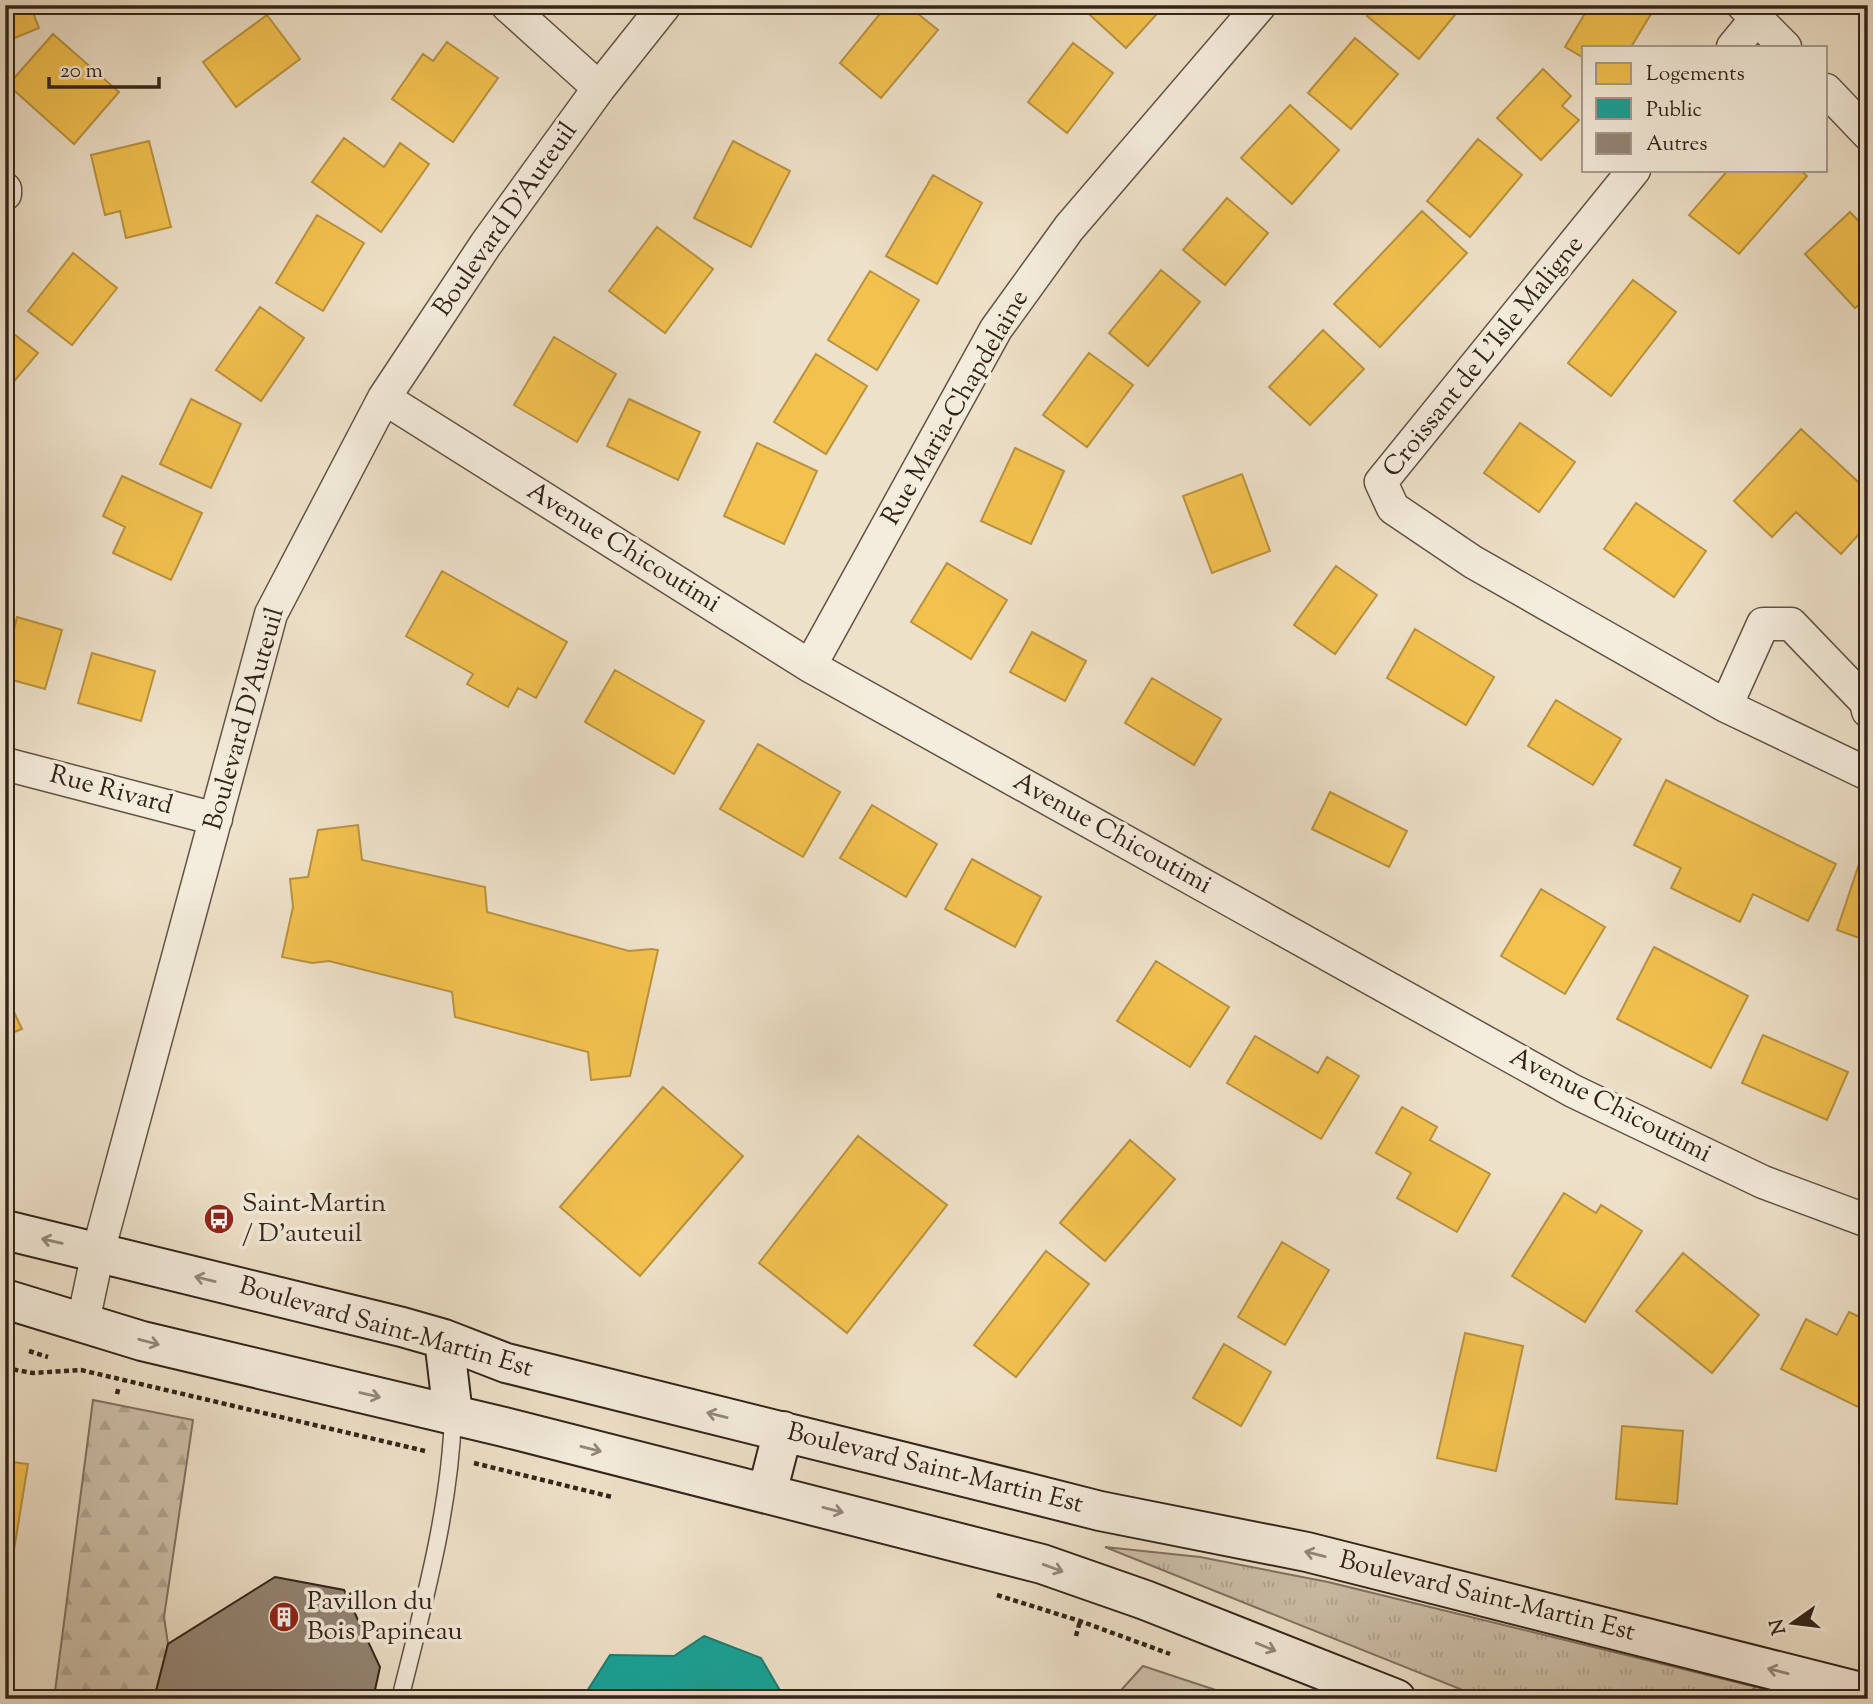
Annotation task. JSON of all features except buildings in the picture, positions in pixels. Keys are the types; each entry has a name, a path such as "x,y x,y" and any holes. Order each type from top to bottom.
{"main road":[{"name":"Boulevard Saint-Martin Est","path":"5,1230 444,1339 506,1363 1100,1511 1307,1552 1868,1694"},
{"path":"5,1299 142,1341 453,1415 1042,1564 1145,1600 1396,1699"},
{"path":"444,1339 453,1415"},
{"path":"767,1493 783,1431"}],"street":[{"path":"507,5 599,88"},
{"name":"Boulevard D'Auteuil","path":"83,1322 99,1252 271,614 384,398 486,244 599,88 665,5"},
{"name":"Rue Maria-Chapdelaine","path":"810,666 996,329 1069,228 1260,5"},
{"path":"1734,46 1750,12 1784,46"},
{"path":"1828,92 1868,134"},
{"name":"Croissant de L'Isle Maligne","path":"1632,172 1381,482 1393,508 1473,562 1726,706 1868,774"},
{"name":"Avenue Chicoutimi","path":"384,398 810,666 1573,1091 1763,1182 1868,1220"},
{"path":"1726,706 1763,625 1791,624 1866,702 1868,711"},
{"name":"Rue Rivard","path":"5,764 216,819"}],"lane":[{"path":"400,1699 449,1475 453,1415"}],"path":[{"path":"30,1351 48,1357"},
{"path":"5,1368 33,1373 81,1370 358,1435"},
{"path":"117,1394 119,1386"},
{"path":"1076,1636 1080,1621 1178,1657"}],"green space":[{"path":"93,1400 193,1420 164,1617 168,1644 154,1699 54,1699"},
{"path":"1105,1547 1200,1557 1328,1582 1756,1687 1739,1699 1485,1699"},
{"path":"1143,1666 1243,1699 1113,1699"},
{"path":"1756,1687 1801,1699 1739,1699"}],"place":[{"name":"Saint-Martin / D'auteuil","path":"219,1219"},
{"name":"Pavillon du Bois Papineau","path":"284,1617"}]}
